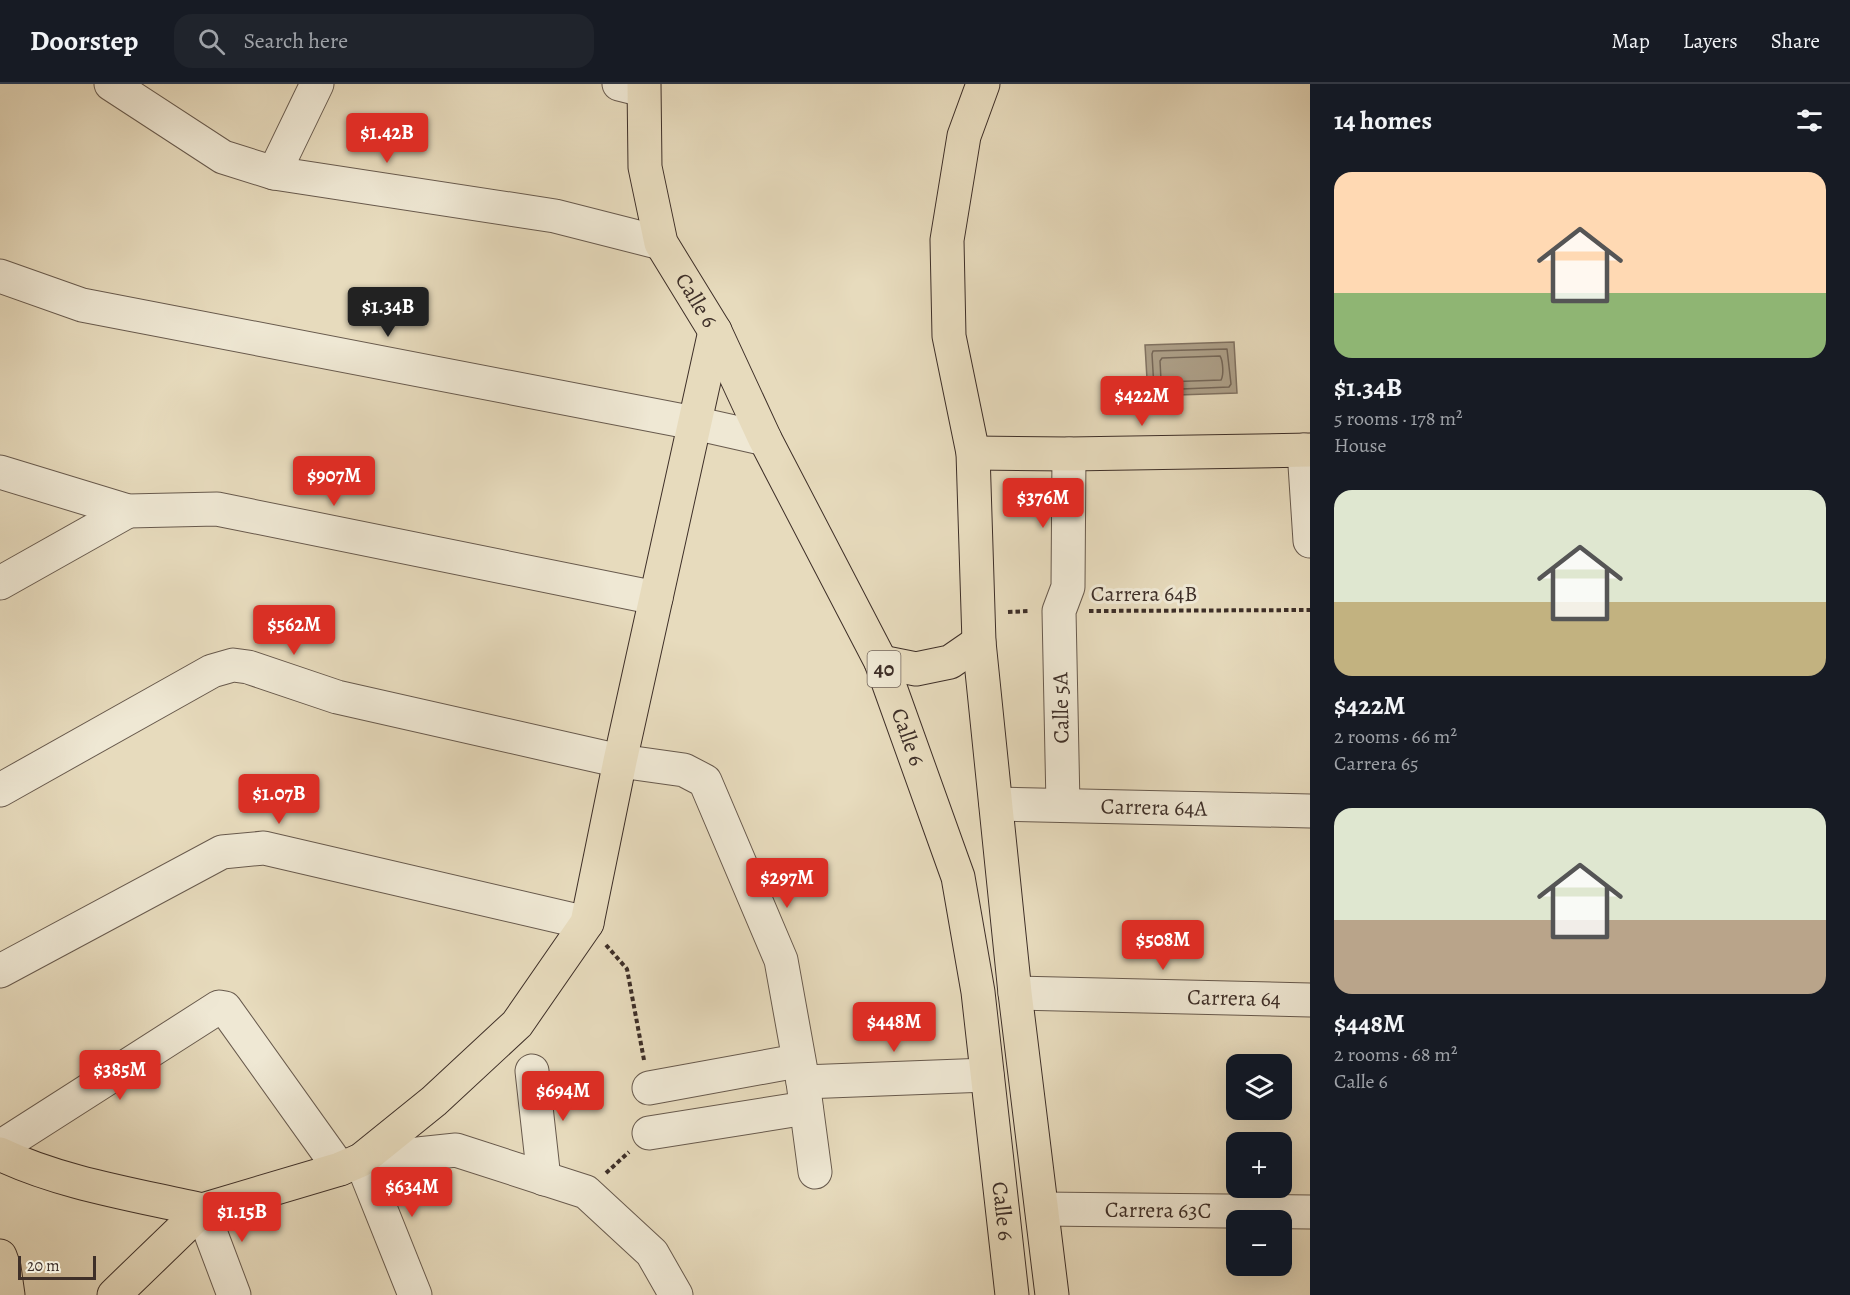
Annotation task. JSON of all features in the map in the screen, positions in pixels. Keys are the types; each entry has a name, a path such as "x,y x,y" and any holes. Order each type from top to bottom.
{"main road":[{"name":"Calle 6","path":"983,84 964,136 947,240 949,336 974,453 979,627 1015,993 1052,1295"},
{"name":"Calle 6","path":"636,86 645,167 661,243 715,331 765,439 881,662 958,877 978,992 1012,1295"},
{"path":"114,1295 202,1210 350,1165 434,1101 517,1023 587,923 620,761 715,331"},
{"path":"974,453 1069,454 1307,450"},
{"path":"881,662 916,669 950,662 979,627"},
{"path":"0,1154 23,1165 97,1186 202,1210"},
{"path":"0,1256 8,1295"}],"street":[{"path":"111,84 223,157 274,173 555,216 661,243"},
{"path":"274,173 317,84"},
{"path":"0,276 82,305 694,423 765,439"},
{"path":"1307,450 1310,541"},
{"name":"Calle 5A","path":"1063,805 1059,611 1068,587 1069,454"},
{"path":"0,472 128,511 217,509 656,598"},
{"path":"0,583 128,511"},
{"path":"0,790 212,671 232,665 248,667 337,697 620,761 684,770 705,781 780,960 815,1172"},
{"name":"Carrera 64A","path":"996,804 1310,811"},
{"path":"0,971 222,852 264,848 587,923"},
{"name":"Carrera 64","path":"1015,993 1310,1000"},
{"path":"0,1147 219,1007 225,1008 350,1165 415,1295"},
{"path":"531,1071 544,1179"},
{"path":"649,1088 802,1084 987,1075"},
{"path":"648,1133 802,1084"},
{"path":"350,1165 456,1150 586,1192 652,1253 676,1295"},
{"name":"Carrera 63C","path":"1042,1209 1310,1212"},
{"path":"202,1210 234,1295"}],"path":[{"name":"Carrera 64B","path":"979,627 1059,611 1310,610"},
{"path":"587,923 627,969 649,1088"},
{"path":"586,1192 648,1133"}],"water":[{"path":"1234,342 1237,393 1148,396 1145,345"}]}
